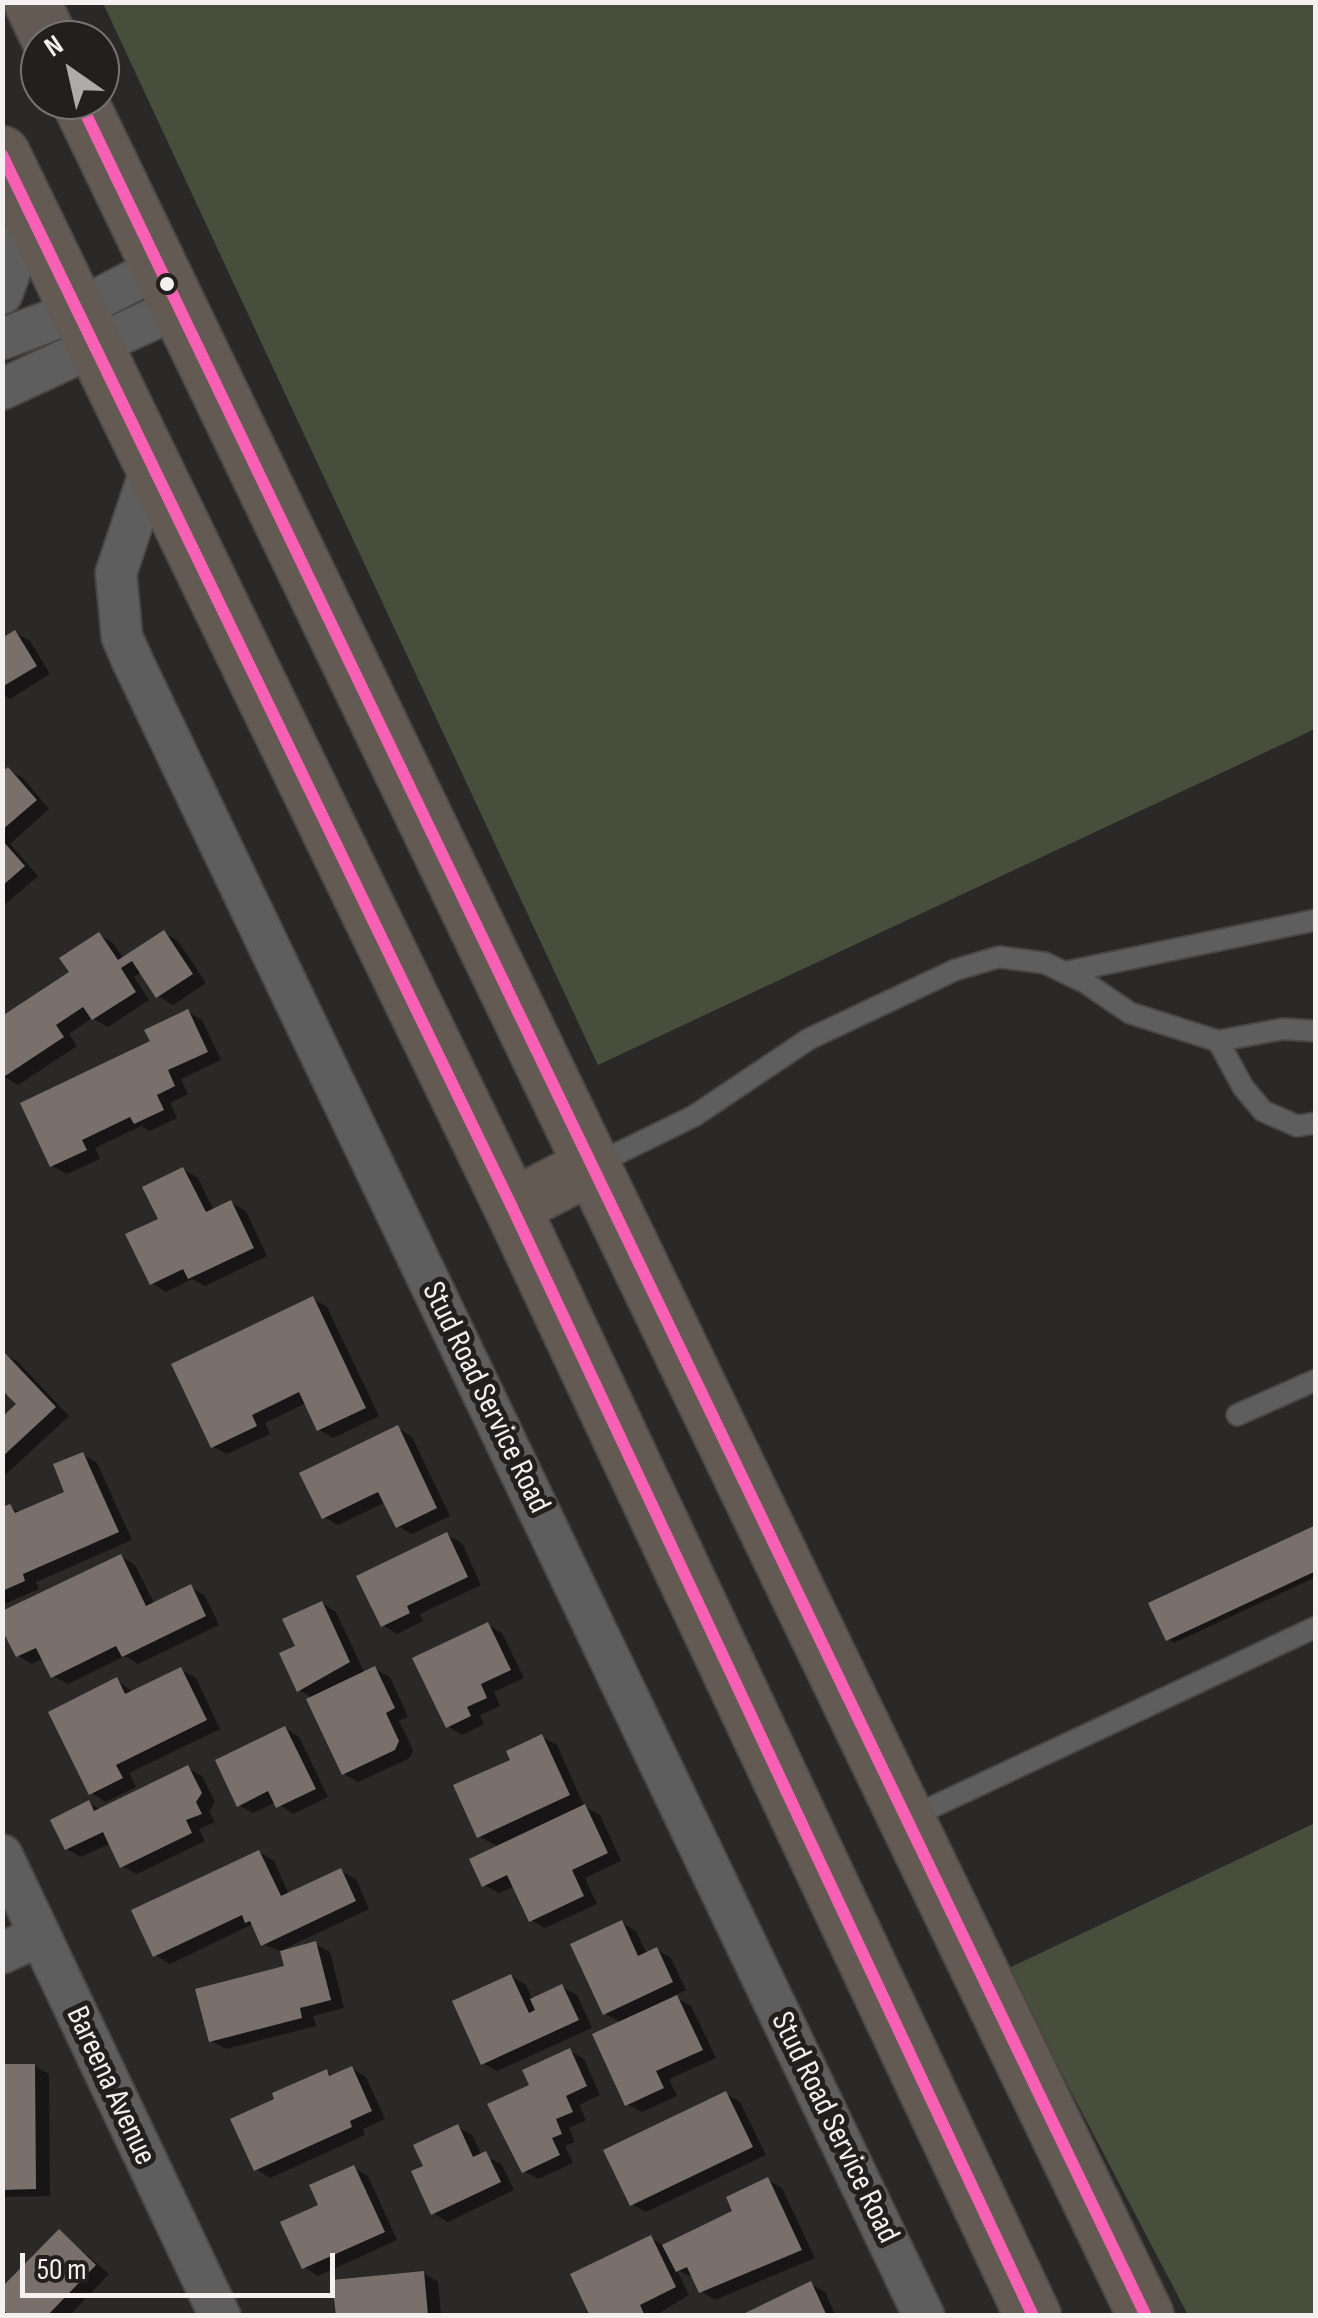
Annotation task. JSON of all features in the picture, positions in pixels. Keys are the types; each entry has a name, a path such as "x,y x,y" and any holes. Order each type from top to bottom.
{"highway":[{"path":"89,120 1146,2316"},
{"path":"2,154 512,1207 1032,2316"},
{"path":"512,1207 594,1165"}],"street":[{"path":"2,294 31,214"},
{"path":"2,388 85,330 169,287"},
{"path":"2,339 85,330"},
{"name":"Stud Road Service Road","path":"152,468 116,573 122,637 924,2316"},
{"name":"Bareena Avenue","path":"2,1855 220,2316"},
{"path":"2,1953 39,1936"}],"lane":[{"path":"1066,972 1316,920"},
{"path":"594,1165 694,1116 809,1039 955,970 998,957 1023,957 1066,972 1130,1013 1218,1040 1284,1029 1316,1031"},
{"path":"1218,1040 1244,1087 1263,1111 1297,1126 1316,1123"},
{"path":"1238,1415 1316,1380"},
{"path":"908,1818 1316,1627"}],"green space":[{"path":"103,3 1315,3 1315,729 598,1065 120,39 120,20 111,20"},
{"path":"1315,1823 1315,2315 1188,2315 1007,1969"}],"building":[{"path":"15,630 37,666 2,687 2,638"},
{"path":"8,767 37,800 2,830 2,772"},
{"path":"2,840 25,866 2,886"},
{"path":"164,930 193,974 156,998 132,961 121,968 136,992 92,1020 83,1007 56,1025 64,1037 2,1078 2,1016 69,972 59,958 99,932 118,960"},
{"path":"188,1009 208,1052 168,1070 175,1086 157,1095 164,1110 134,1124 130,1117 82,1140 87,1150 50,1167 20,1103 150,1041 144,1030"},
{"path":"183,1167 206,1212 231,1200 254,1248 188,1279 183,1269 150,1285 125,1234 158,1219 142,1187"},
{"path":"313,1296 366,1408 317,1431 299,1392 252,1415 257,1426 211,1448 171,1364"},
{"path":"2,1350 56,1407 2,1457 2,1417 16,1404 2,1390"},
{"path":"398,1425 437,1508 396,1528 378,1492 322,1519 299,1473"},
{"path":"83,1452 119,1532 23,1574 25,1581 2,1591 2,1507 10,1504 15,1513 64,1492 53,1464"},
{"path":"1316,1525 1316,1571 1166,1641 1148,1603"},
{"path":"447,1532 468,1577 407,1606 410,1613 381,1627 356,1576"},
{"path":"121,1554 146,1606 191,1584 206,1616 122,1657 116,1646 51,1678 36,1648 16,1657 2,1630 2,1611"},
{"path":"322,1601 350,1662 297,1692 279,1653 295,1646 282,1619"},
{"path":"488,1622 511,1670 481,1684 487,1698 467,1707 471,1716 446,1728 412,1658"},
{"path":"375,1666 395,1708 386,1713 399,1741 395,1750 342,1775 306,1699"},
{"path":"181,1667 207,1720 116,1765 123,1778 89,1795 48,1712 117,1677 125,1694"},
{"path":"285,1726 316,1789 276,1808 268,1791 237,1807 215,1760"},
{"path":"542,1734 570,1795 477,1838 453,1785 510,1760 506,1751"},
{"path":"188,1765 202,1793 196,1802 202,1814 186,1820 192,1833 120,1868 103,1832 65,1850 50,1820 89,1800 94,1811"},
{"path":"585,1804 608,1853 572,1870 584,1896 529,1922 507,1875 482,1887 469,1859"},
{"path":"259,1850 281,1896 341,1868 356,1901 261,1946 250,1921 245,1923 242,1915 153,1957 131,1910"},
{"path":"622,1920 638,1956 657,1947 673,1982 603,2015 570,1944"},
{"path":"316,1941 331,2000 300,2008 302,2018 209,2042 195,1989 284,1966 280,1951"},
{"path":"511,1974 529,2013 535,2010 530,1999 562,1984 579,2020 481,2065 452,2001"},
{"path":"677,1995 703,2050 656,2071 664,2088 625,2106 592,2034"},
{"path":"570,2048 587,2086 566,2096 573,2112 556,2119 562,2134 552,2138 560,2155 522,2173 487,2104 529,2085 522,2070"},
{"path":"2,2064 35,2064 36,2189 2,2190"},
{"path":"352,2066 372,2111 350,2121 352,2127 254,2171 230,2119 274,2099 272,2093 327,2069 329,2076"},
{"path":"726,2091 753,2147 630,2206 603,2150"},
{"path":"458,2124 473,2157 486,2151 501,2182 431,2215 411,2171 423,2166 413,2145"},
{"path":"354,2165 385,2232 302,2269 280,2222 318,2205 309,2185"},
{"path":"768,2177 802,2250 699,2293 687,2267 676,2272 662,2245 732,2211 726,2197"},
{"path":"59,2229 96,2265 47,2316 10,2316 2,2309 2,2287"},
{"path":"651,2235 676,2287 640,2305 645,2316 590,2316 570,2274"},
{"path":"424,2271 428,2315 336,2316 332,2280"},
{"path":"811,2281 827,2316 739,2316"}],"transit line":[{"path":"89,120 1146,2316"},
{"path":"2,155 512,1207 1033,2316"}]}
